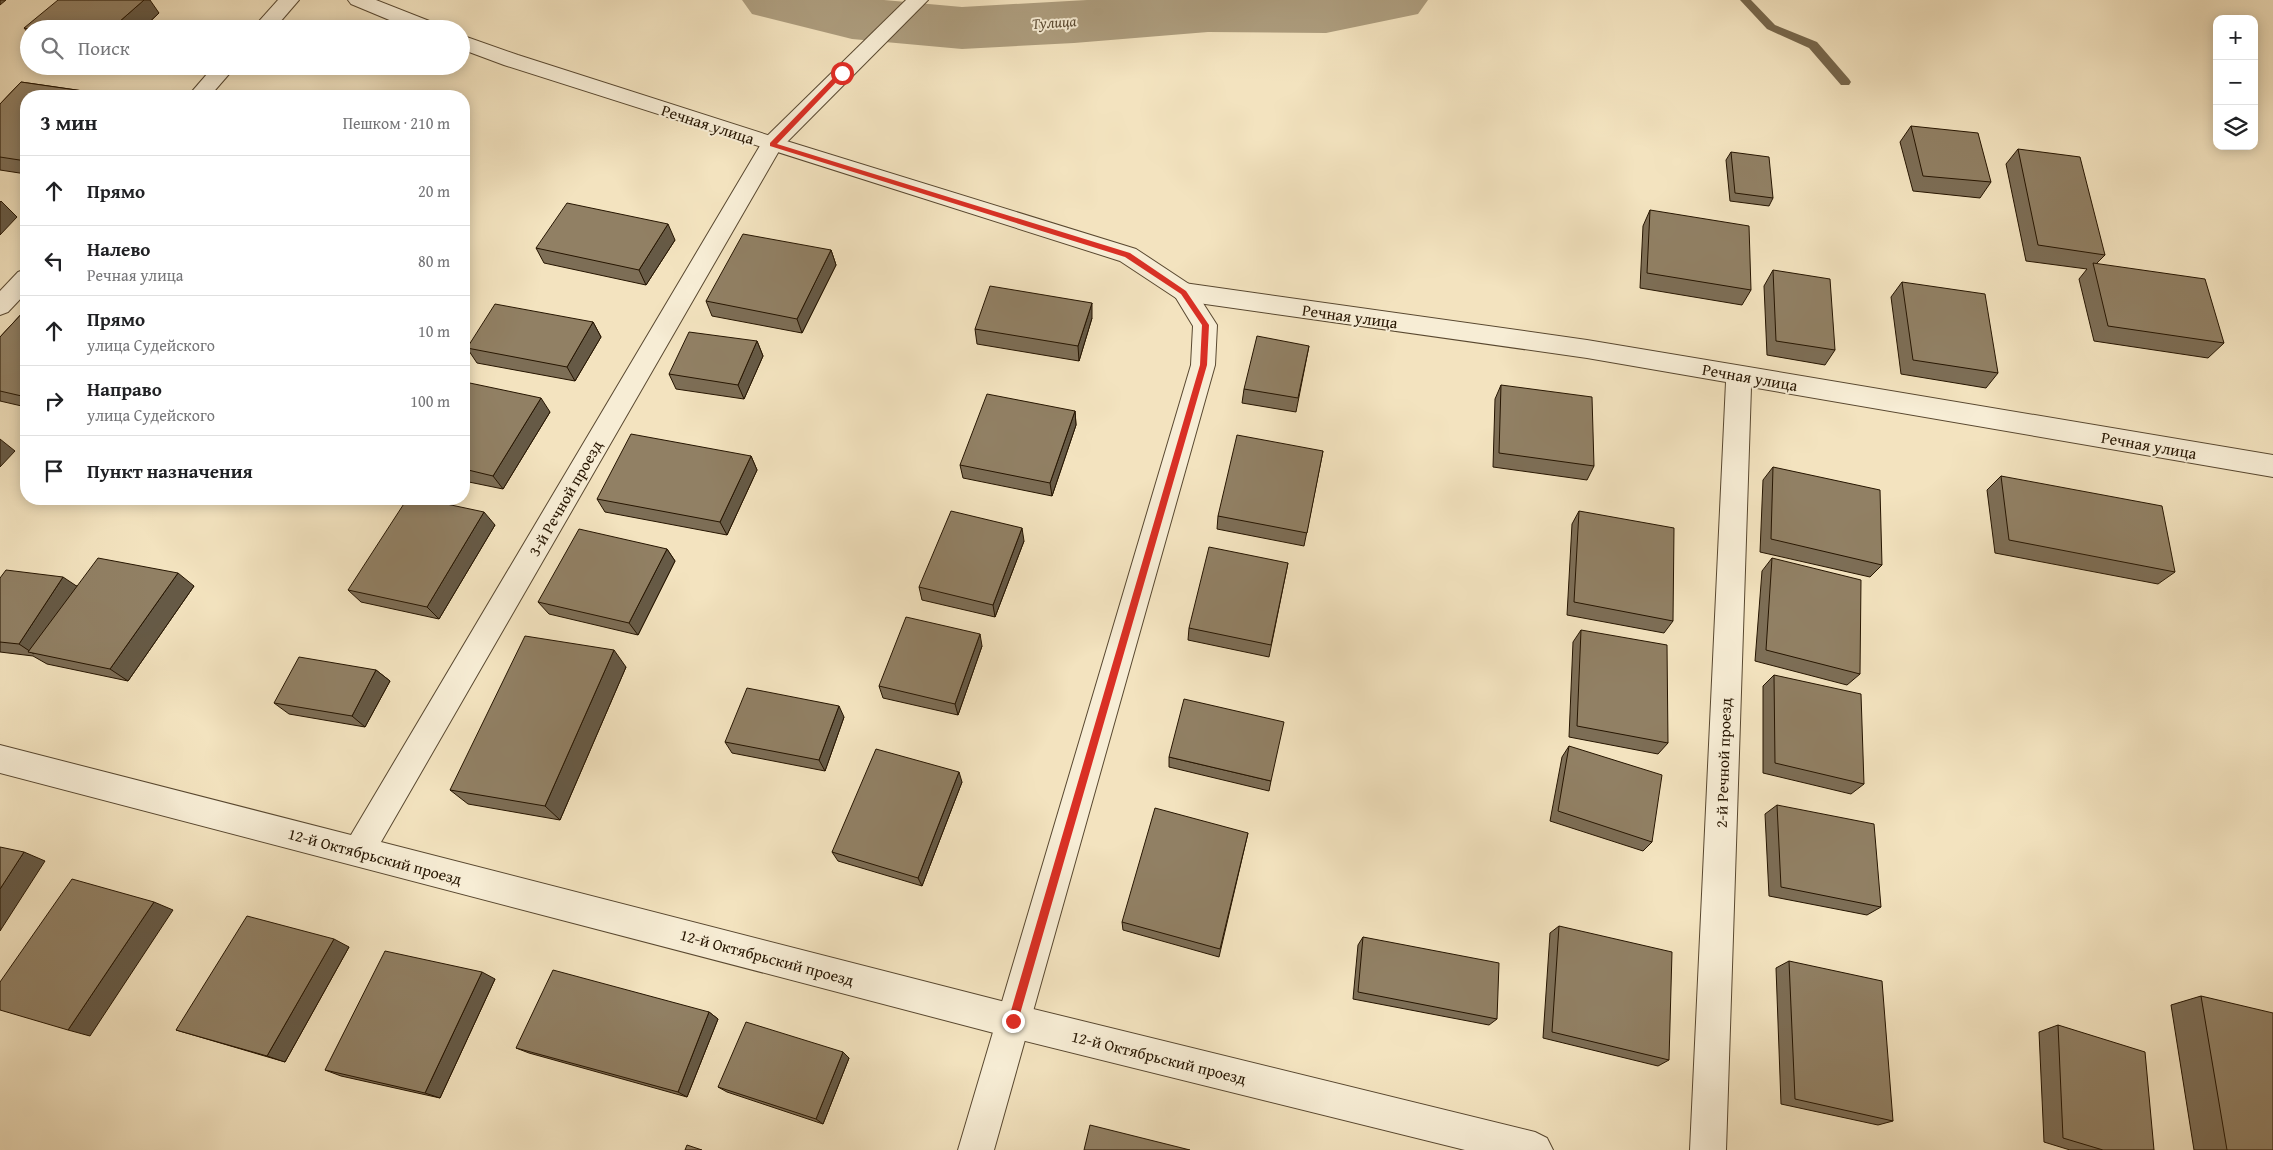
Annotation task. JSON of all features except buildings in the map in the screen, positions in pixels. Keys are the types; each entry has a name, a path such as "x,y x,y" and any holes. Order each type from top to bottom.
{"street":[{"path":"270,20 289,0"},
{"path":"358,0 408,20"},
{"name":"3-й Речной проезд","path":"358,852 772,144 918,0"},
{"name":"Речная улица","path":"470,44 511,60 772,144 1128,255 1184,292 1587,349 2273,466"},
{"path":"204,90 218,75"},
{"path":"0,306 20,284"},
{"path":"976,1150 1203,365 1205,325 1184,292"},
{"name":"2-й Речной проезд","path":"1708,1150 1739,375"},
{"name":"12-й Октябрьский проезд","path":"0,759 1013,1021 1535,1150"}],"waterway":[{"name":"Тулица","path":"775,0 852,18 962,28 1074,22 1208,11 1326,12 1395,0"},
{"path":"1745,0 1771,27 1813,45 1845,82"}],"route":[{"path":"842,73 772,144 1128,255 1184,292 1205,325 1203,365 1013,1021"}]}
